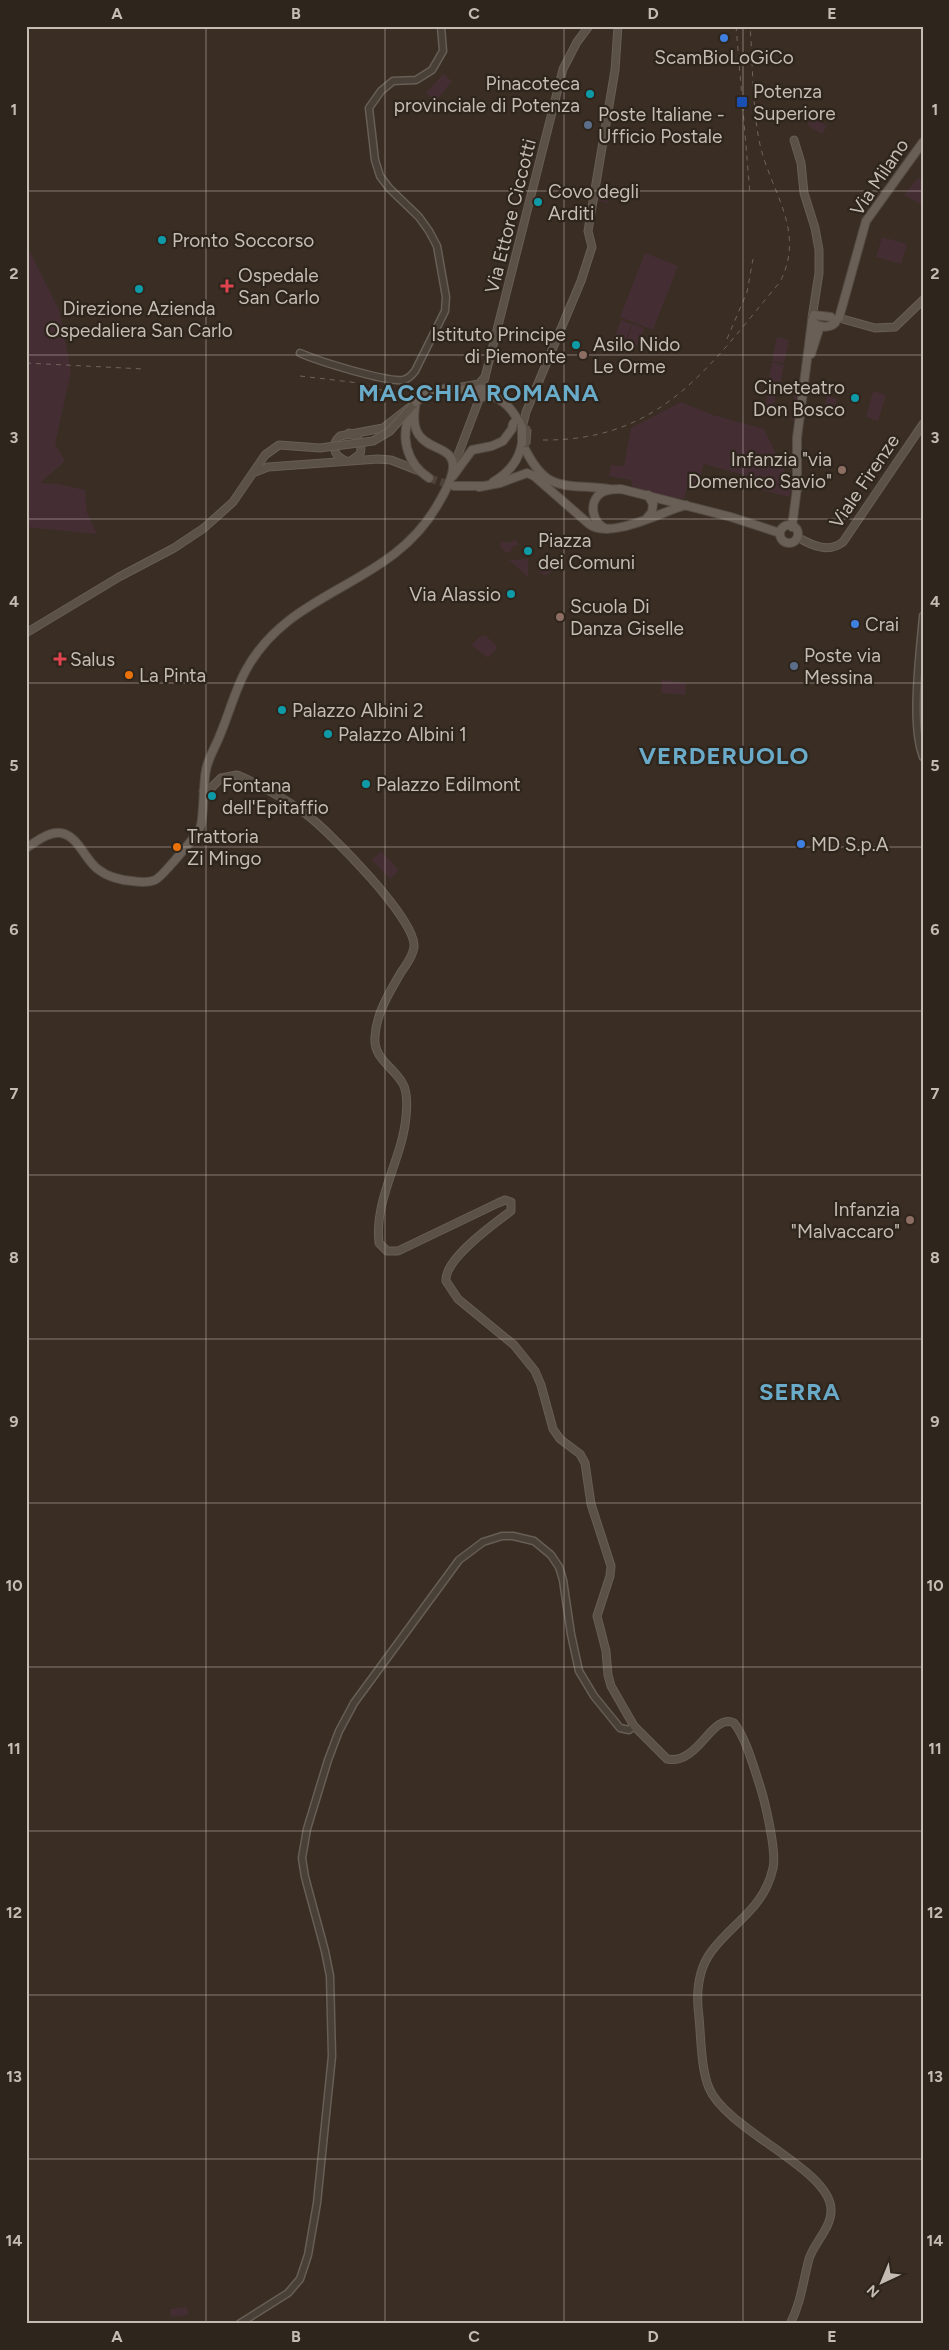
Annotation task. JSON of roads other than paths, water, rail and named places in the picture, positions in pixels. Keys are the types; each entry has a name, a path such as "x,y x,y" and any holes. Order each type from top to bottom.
{"main road":[{"name":"Via Ettore Ciccotti","path":"450,486 453,468 489,370 563,69 577,42 589,26"},
{"path":"618,26 615,70 588,231 592,247 535,394 524,428 524,444 527,454 536,470 554,482 621,489 648,495 780,533"},
{"path":"792,527 796,491 797,438 819,273 819,250 815,228 804,193 801,162 794,140"},
{"name":"Via Milano","path":"836,319 866,221 923,142"},
{"path":"812,319 819,314 875,328 895,327 923,300"},
{"path":"812,319 820,326 832,326 836,319"},
{"path":"804,377 820,326"},
{"path":"349,433 358,438 361,447 357,457 346,460 337,456 334,447 340,436 349,433 382,428 426,394 440,389 479,384 489,370"},
{"path":"454,388 481,393 503,401 524,428"},
{"path":"416,402 414,415 415,429 425,441 447,454 452,460 453,468"},
{"path":"416,402 407,424 405,440 412,462 426,476"},
{"path":"26,633 119,577 162,556 185,541 227,509 255,472 265,455 278,445 320,448 373,441 390,431 416,402"},
{"path":"26,848 43,838 61,833 68,835 98,870 108,875 134,881 155,880 163,874 200,828 206,768 246,670 261,647 289,619 385,563 406,545 430,518 472,450 492,446 503,441 512,429 514,413"},
{"name":"Viale Firenze","path":"799,538 826,548 837,547 843,542 923,424"},
{"path":"479,487 495,481 508,472 516,462 524,444"},
{"path":"255,472 268,467 378,459 391,460 413,467 426,476"},
{"path":"450,486 479,487 500,483 527,473 550,489 595,529 621,528 686,505"},
{"path":"609,529 597,523 593,506 600,493 611,489"},
{"path":"647,518 652,512 653,504 648,495"},
{"path":"784,527 792,527 798,532 799,538 794,542 788,543 781,538 780,533 784,527"},
{"path":"203,791 210,789 221,778 237,775 307,815 389,898 414,938 413,952 385,1000 375,1037 380,1058 404,1086 407,1104 402,1141 379,1219 379,1243 387,1251 398,1251 498,1202 505,1200 511,1202 511,1211 466,1248 448,1270 446,1282 458,1300 505,1337 525,1358 541,1385 553,1430 560,1439 580,1454 585,1463 591,1504 611,1566 610,1576 598,1611 598,1622 611,1686 634,1726 663,1756 673,1760 685,1756 701,1745 715,1726 722,1722 732,1722 742,1737 763,1796 773,1856 773,1870 754,1907 706,1960 699,1986 698,2006 709,2090 749,2131 816,2180 831,2206 830,2217 814,2248 799,2306 790,2324"}],"street":[{"path":"300,353 379,377 402,380 410,378 445,311 446,297 437,246 419,217 389,188 380,176 375,160 369,115 373,100 393,81 416,80 432,70 443,51 441,26"},
{"path":"923,616 916,720 918,744 923,757"},
{"path":"239,2324 288,2293 300,2279 308,2255 317,2203 332,2056 330,1976 326,1951 305,1877 302,1858 307,1829 328,1760 339,1731 354,1704 459,1560 483,1542 502,1536 513,1536 534,1541 551,1555 559,1567 579,1671 594,1696 620,1728 629,1730 634,1726"}],"tunnel":[{"path":"429,478 453,486"}],"railway":[{"path":"736,26 750,194"},
{"path":"543,440 585,437 621,427 652,412 680,392 706,369 780,282 787,263 790,245 788,227 759,140 754,98 750,26"},
{"path":"727,339 747,292 753,259"},
{"path":"26,363 144,369"},
{"path":"300,376 359,383 413,400"}],"place":[{"name":"ScamBioLoGiCo","path":"724,38"},
{"name":"Pinacoteca provinciale di Potenza","path":"590,94"},
{"name":"Potenza Superiore","path":"742,102"},
{"name":"Poste Italiane - Ufficio Postale","path":"588,125"},
{"name":"Covo degli Arditi","path":"538,202"},
{"name":"Pronto Soccorso","path":"162,240"},
{"name":"Ospedale San Carlo","path":"227,286"},
{"name":"Direzione Azienda Ospedaliera San Carlo","path":"139,289"},
{"name":"Istituto Principe di Piemonte","path":"576,345"},
{"name":"Asilo Nido Le Orme","path":"583,355"},
{"name":"Cineteatro Don Bosco","path":"855,398"},
{"name":"Infanzia \"via Domenico Savio\"","path":"842,470"},
{"name":"Piazza dei Comuni","path":"528,551"},
{"name":"Via Alassio","path":"511,594"},
{"name":"Scuola Di Danza Giselle","path":"560,617"},
{"name":"Crai","path":"855,624"},
{"name":"Salus","path":"60,659"},
{"name":"Poste via Messina","path":"794,666"},
{"name":"La Pinta","path":"129,675"},
{"name":"Palazzo Albini 2","path":"282,710"},
{"name":"Palazzo Albini 1","path":"328,734"},
{"name":"Palazzo Edilmont","path":"366,784"},
{"name":"Fontana dell'Epitaffio","path":"212,796"},
{"name":"MD S.p.A","path":"801,844"},
{"name":"Trattoria Zi Mingo","path":"177,847"},
{"name":"Infanzia \"Malvaccaro\"","path":"910,1220"}],"district":[{"name":"MACCHIA ROMANA","path":"479,393"},
{"name":"VERDERUOLO","path":"724,756"},
{"name":"SERRA","path":"800,1392"}]}
